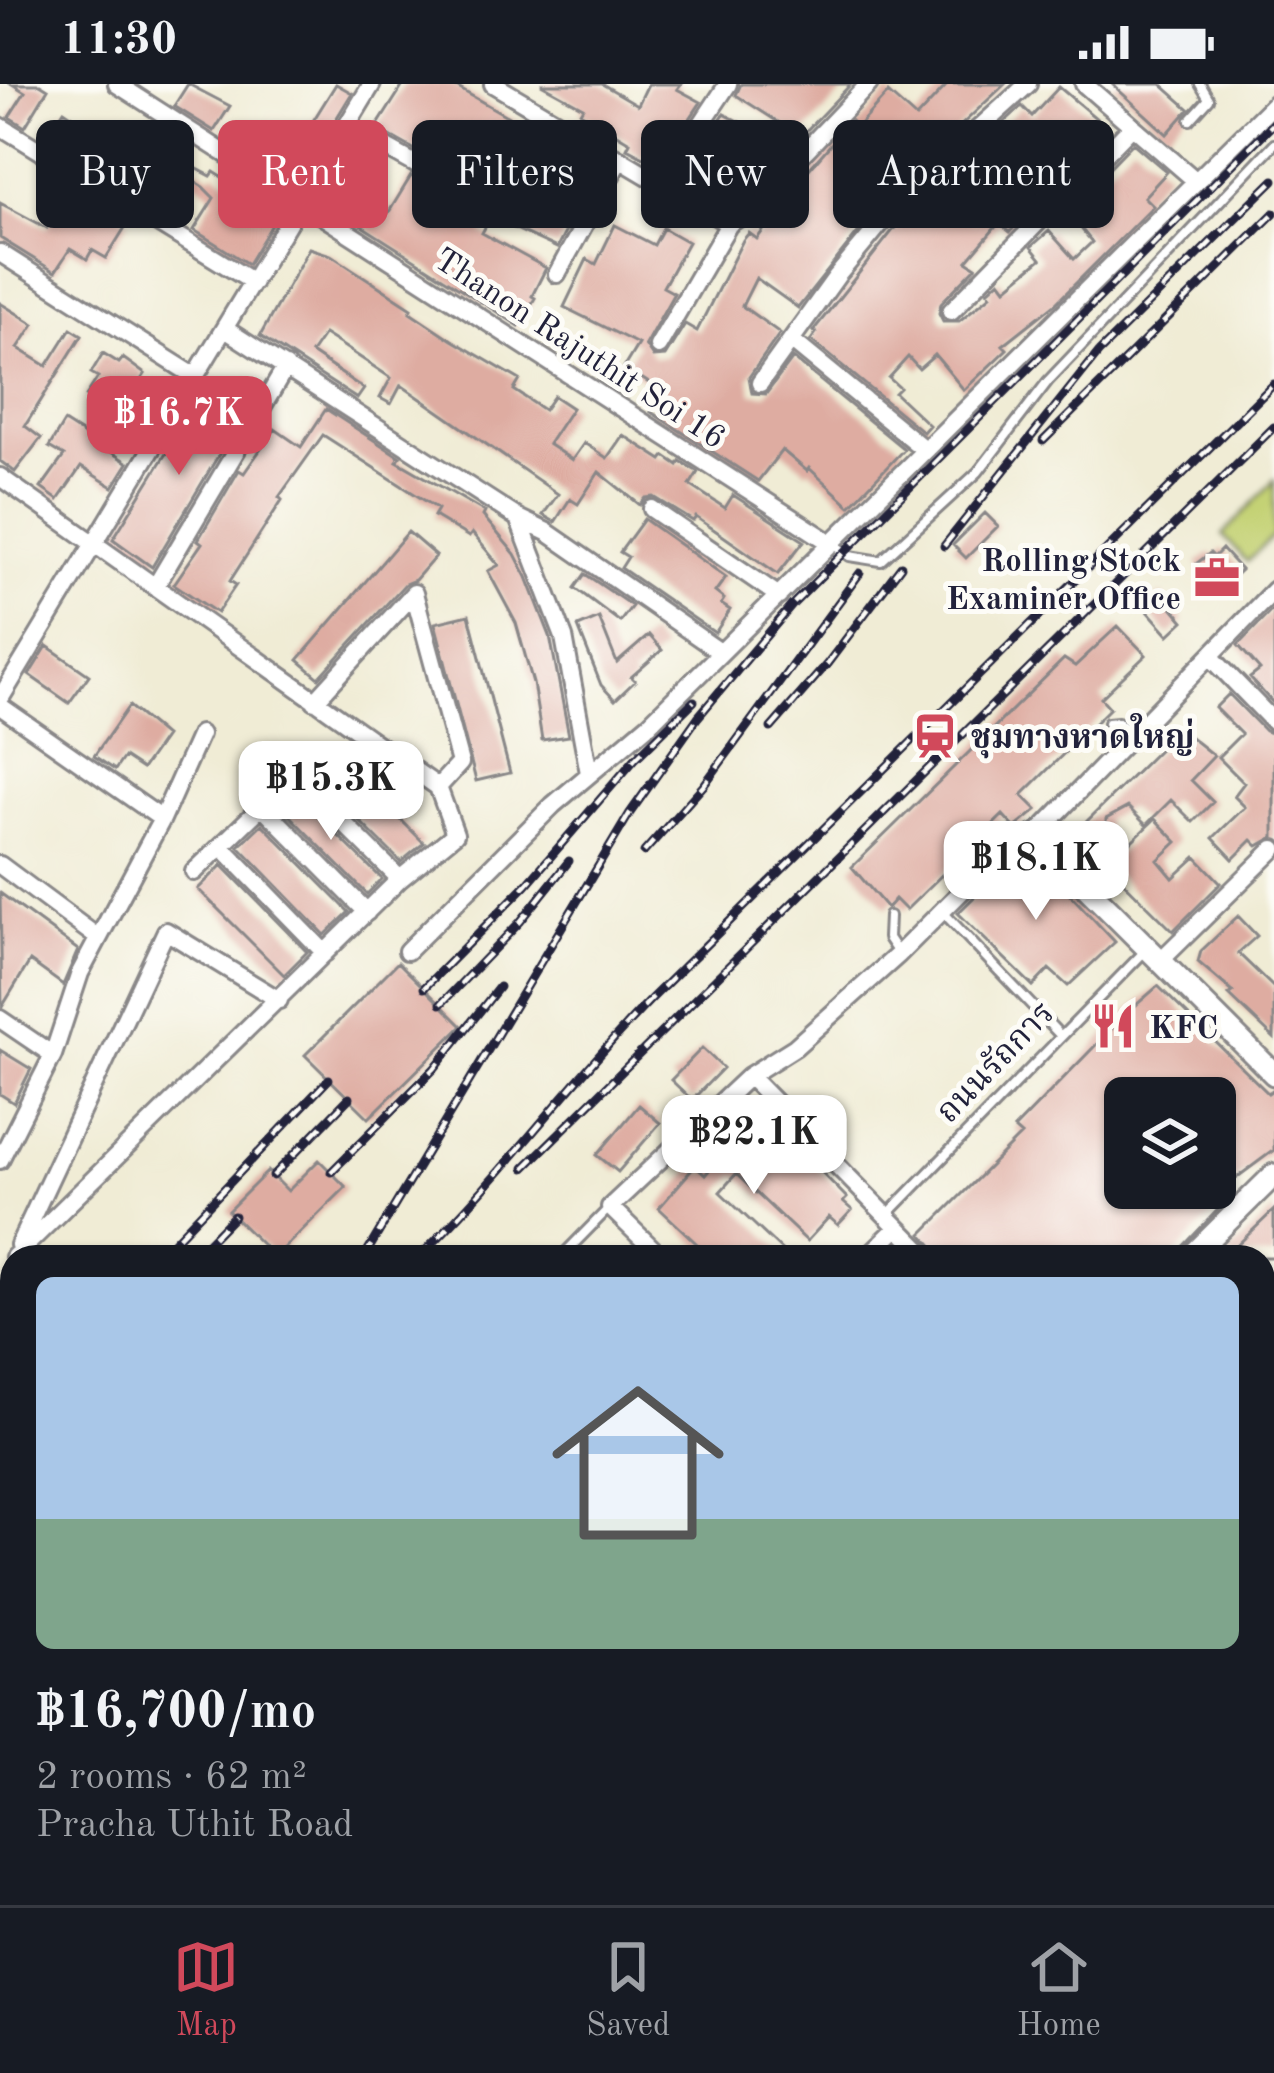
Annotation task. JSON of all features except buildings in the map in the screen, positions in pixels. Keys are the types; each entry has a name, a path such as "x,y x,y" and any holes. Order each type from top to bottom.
{"street":[{"name":"Thanon Rajuthit Soi 16","path":"117,84 218,150"},
{"path":"351,120 372,84"},
{"path":"494,84 641,172"},
{"path":"704,120 728,84"},
{"path":"809,147 869,84"},
{"path":"760,383 837,276 901,199 1028,84"},
{"path":"1084,84 1195,180"},
{"path":"407,951 589,773 650,724 1274,104"},
{"path":"0,126 253,283"},
{"path":"951,311 1132,126"},
{"path":"556,274 620,159"},
{"path":"162,819 0,703 286,228"},
{"name":"Thanon Rajuthit Soi 16","path":"339,228 831,543"},
{"path":"658,346 726,228"},
{"path":"0,253 196,377"},
{"path":"225,329 518,518 547,532 720,652"},
{"path":"791,340 925,450"},
{"path":"155,586 286,367"},
{"path":"0,477 438,787 455,834 400,879 26,1245"},
{"path":"652,509 778,596"},
{"path":"518,518 564,637 589,773"},
{"path":"649,1245 610,1208 748,1076 795,1047 898,955 1010,843 1035,836 1274,591"},
{"path":"315,700 414,593 460,763 438,787"},
{"path":"1210,656 1274,722"},
{"path":"0,1160 53,1055 80,973 162,819 200,734"},
{"path":"194,872 288,781 301,779 400,879"},
{"path":"262,806 367,912"},
{"path":"1035,836 1274,1074"},
{"path":"221,846 326,953"},
{"name":"ถนนรัถการ","path":"1154,955 1274,849"},
{"path":"0,865 97,937"},
{"path":"20,1245 166,932 278,1000"},
{"path":"0,1019 53,1055"},
{"path":"748,1076 915,1245"},
{"path":"1203,1245 1274,1175"},
{"path":"875,1245 891,1222"}],"lane":[{"path":"1190,120 1209,99 1200,84"},
{"path":"831,543 850,556 881,562 978,472 1048,381 1274,144"},
{"path":"1108,723 1118,722 1135,736"},
{"path":"941,909 1060,1035"},
{"path":"890,916 888,938 898,955"},
{"name":"ถนนรัถการ","path":"891,1222 1060,1035 1154,955"},
{"path":"573,1245 610,1208"}],"green space":[{"path":"1274,480 1274,535 1247,562 1223,535"}],"railway":[{"path":"371,1245 630,813 698,717 793,604 1274,123"},
{"path":"944,546 1099,352 1274,180"},
{"path":"1043,441 1274,213"},
{"path":"430,1245 652,998 1274,384"},
{"path":"524,1168 1274,427"},
{"path":"771,728 827,664 901,566"},
{"path":"644,852 704,785 860,573"},
{"path":"424,988 526,885 635,759 694,701"},
{"path":"441,1004 520,922 569,861"},
{"path":"331,1172 434,1069 499,987"},
{"path":"170,1245 329,1079"},
{"path":"273,1176 349,1098"},
{"path":"206,1245 234,1216"}],"place":[{"name":"Rolling Stock Examiner Office","path":"1217,578"},
{"name":"ชุมทางหาดใหญ่","path":"935,736"},
{"name":"KFC","path":"1113,1026"}]}
